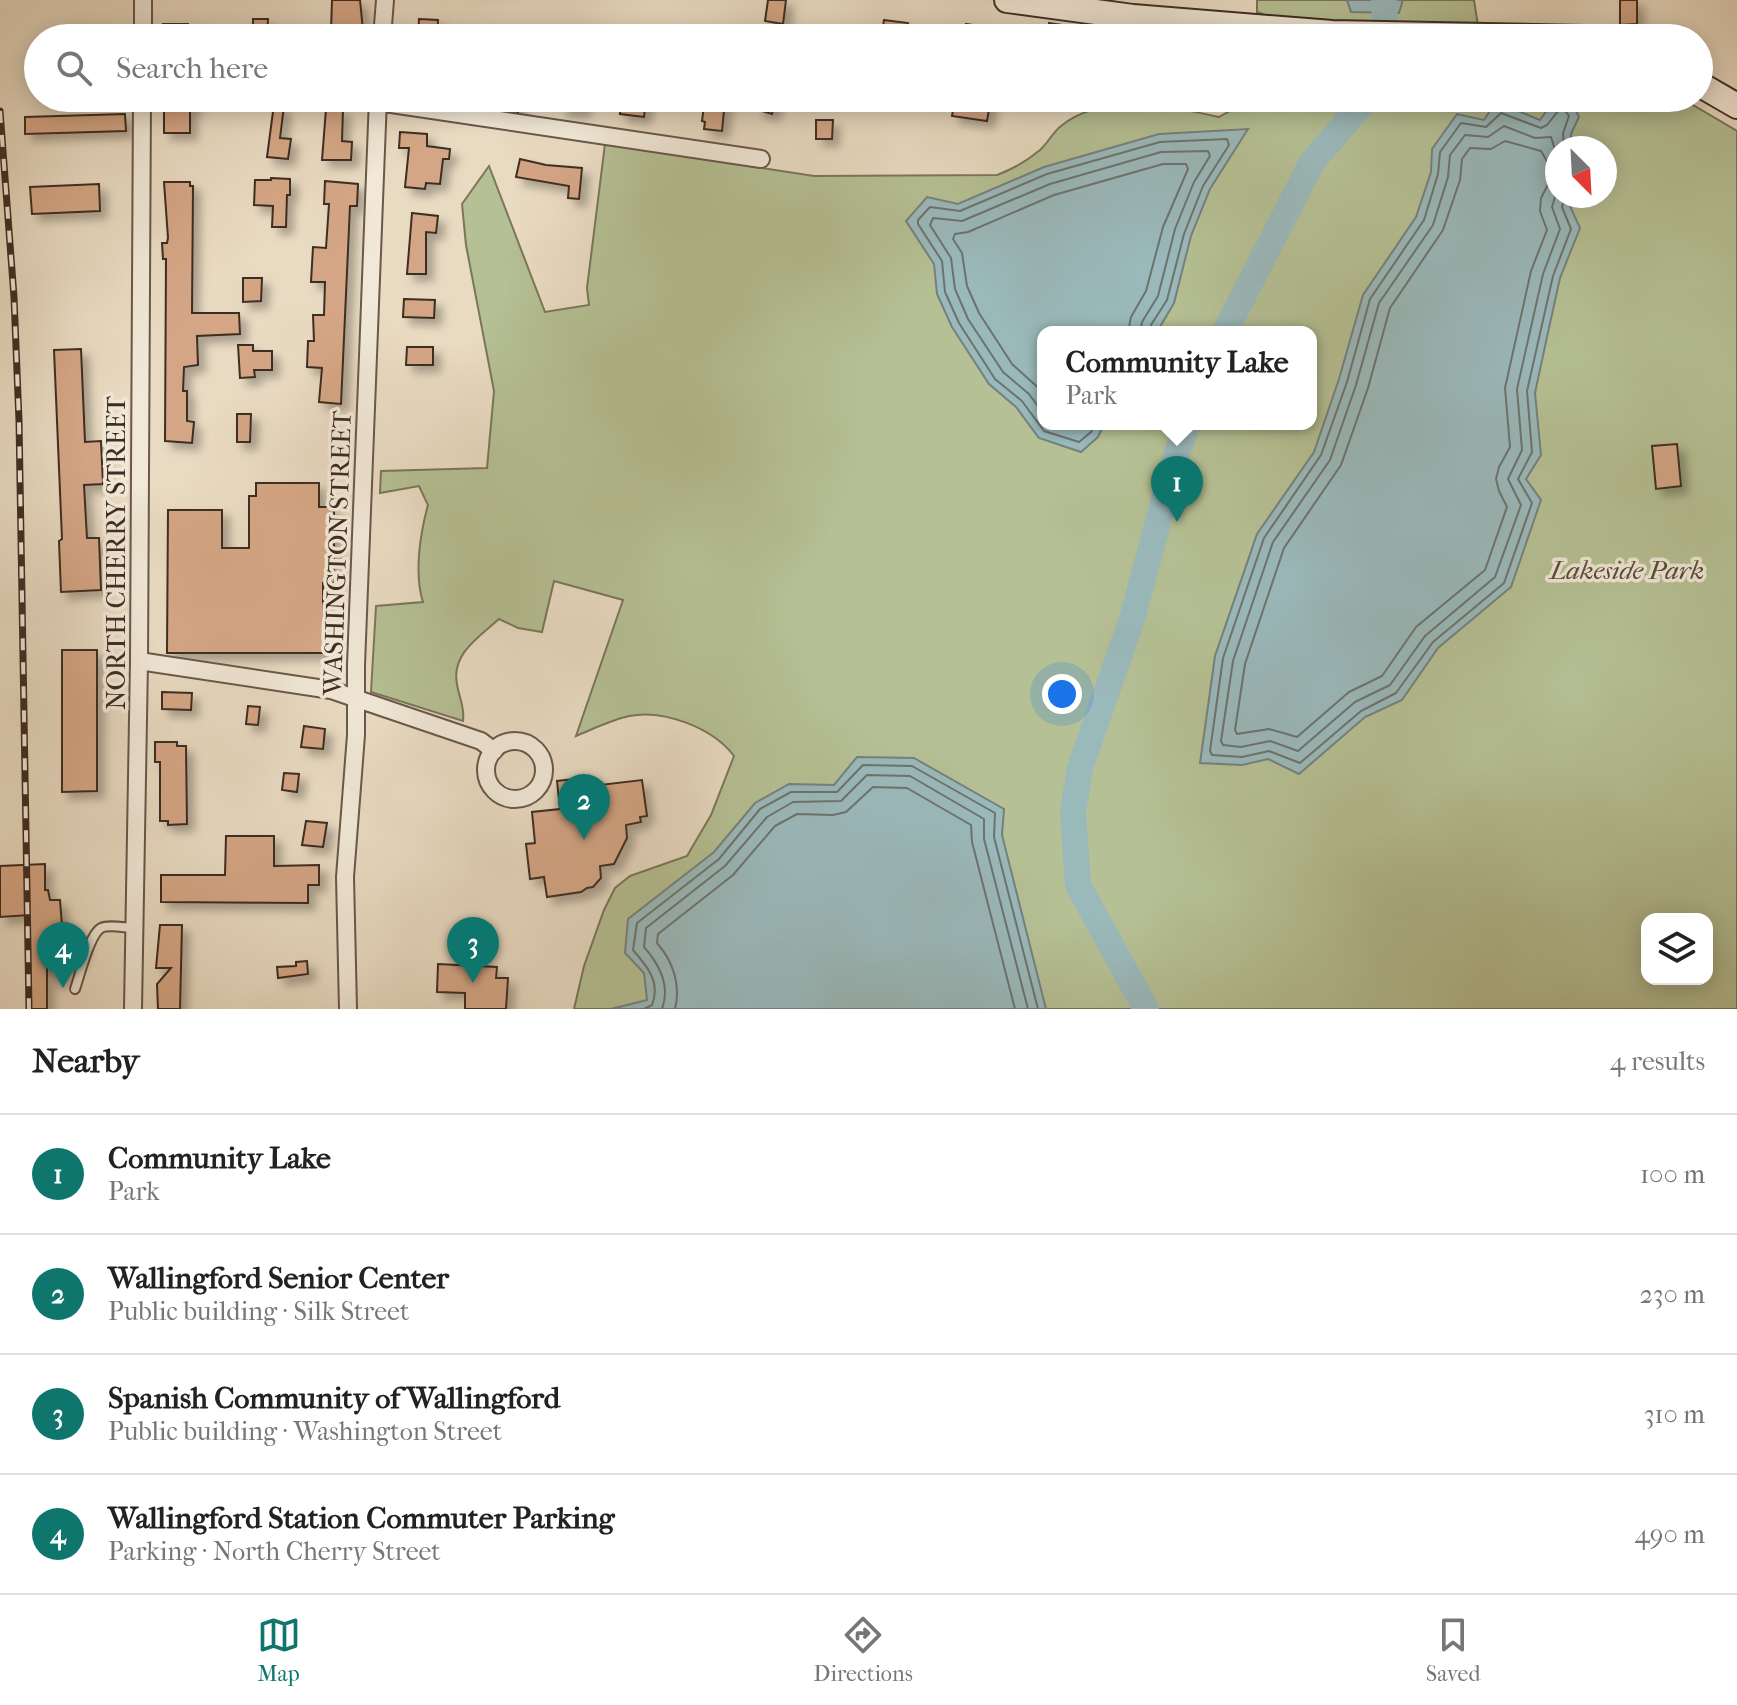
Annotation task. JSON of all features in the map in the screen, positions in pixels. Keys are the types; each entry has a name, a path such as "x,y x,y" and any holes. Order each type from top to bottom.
{"main road":[{"path":"1007,0 1133,17 1220,24"},
{"path":"1713,92 1736,104"}],"street":[{"path":"143,0 143,24"},
{"path":"383,24 385,0"},
{"name":"NORTH CHERRY STREET","path":"133,1009 139,661 142,112"},
{"name":"WASHINGTON STREET","path":"348,1009 345,877 356,735 378,112"},
{"path":"456,112 761,159"},
{"path":"139,661 331,690 481,741 494,751"}],"lane":[{"path":"75,989 92,940 99,930 109,927 134,928"}],"green space":[{"path":"1257,0 1474,0 1478,24 1284,22 1257,12"},
{"name":"Lakeside Park","path":"1088,112 1195,112 1219,117 1228,112 1705,112 1737,131 1737,1009 574,1009 584,966 615,888 630,876 687,856 711,815 734,756 701,729 657,715 629,716 576,736 623,600 554,581 542,632 518,628 499,619 462,655 456,673 463,721 371,692 376,606 423,602 419,554 428,505 419,486 380,493 381,471 487,468 494,391 466,245 462,204 489,166 545,312 589,305 587,288 605,144 814,176 997,175 1035,154 1061,126"}],"water":[{"path":"1347,0 1403,0 1399,13 1351,12"},
{"path":"1489,112 1520,112 1540,120 1546,112 1577,112 1579,117 1571,136 1545,136 1545,208 1571,208 1580,228 1560,278 1535,393 1541,455 1526,479 1541,500 1511,587 1438,648 1402,700 1365,717 1299,774 1268,759 1242,765 1200,763 1215,656 1257,534 1314,452 1363,295 1416,217 1431,172 1432,149 1457,114 1484,120"},
{"path":"1248,129 1210,189 1191,236 1174,303 1161,326 1037,326 1037,430 1101,430 1081,452 1039,438 1016,407 989,384 952,327 937,294 934,264 906,221 927,197 958,204 1044,167 1159,134"},
{"path":"857,757 914,758 1004,809 1002,835 1046,1009 611,1009 647,1000 644,973 625,953 628,919 714,852 755,803 789,784 834,785"}],"building":[{"path":"332,0 360,0 362,24 331,24"},
{"path":"768,0 786,0 783,24 765,21"},
{"path":"1620,0 1637,0 1637,24 1620,24"},
{"path":"253,19 268,19 268,24 253,24"},
{"path":"419,19 438,20 438,24 419,24"},
{"path":"884,20 908,23 908,24 883,24"},
{"path":"164,112 190,112 190,133 164,133"},
{"path":"273,112 283,112 280,138 291,139 288,159 267,157"},
{"path":"326,112 343,112 342,141 352,142 351,160 322,160"},
{"path":"620,112 645,112 644,117"},
{"path":"703,112 724,112 722,131 704,129 705,122 702,121"},
{"path":"953,112 989,112 987,121 952,116"},
{"path":"125,114 126,131 25,134 25,117"},
{"path":"816,120 833,120 832,139 816,139"},
{"path":"400,132 427,134 427,146 450,149 449,159 443,159 440,184 426,183 425,189 405,187 409,148 399,148"},
{"path":"520,159 582,168 579,199 568,198 569,186 516,177"},
{"path":"290,179 286,227 272,227 273,206 254,205 255,180"},
{"path":"325,181 358,184 357,206 350,206 341,404 319,402 322,368 307,367 308,341 314,341 313,315 324,315 325,282 311,282 313,247 326,248 329,204 324,204"},
{"path":"164,182 190,182 193,186 192,313 239,313 240,334 197,336 198,365 184,367 187,421 194,422 192,443 165,441 166,259 163,259 162,243 167,243 168,238"},
{"path":"99,184 100,211 32,214 30,187"},
{"path":"412,213 438,216 436,233 426,232 426,274 407,274"},
{"path":"243,278 262,278 261,301 243,302"},
{"path":"404,299 435,300 434,318 403,317"},
{"path":"238,345 253,345 253,351 272,351 272,370 254,370 255,377 240,378"},
{"path":"407,347 433,347 433,365 406,365"},
{"path":"81,349 85,442 101,441 103,484 84,485 87,538 99,538 101,590 61,592 59,541 62,539 54,350"},
{"path":"237,414 251,414 250,442 237,442"},
{"path":"1677,444 1681,486 1656,489 1652,446"},
{"path":"256,483 319,483 319,507 334,507 334,583 323,583 323,653 167,653 168,510 222,510 222,548 249,548 249,496 256,496"},
{"path":"62,650 97,650 97,791 62,792"},
{"path":"162,692 192,693 191,710 162,709"},
{"path":"248,706 260,707 258,725 246,724"},
{"path":"304,726 325,729 323,749 301,747"},
{"path":"155,742 177,742 177,746 186,746 187,824 168,825 168,821 160,821 160,762 155,762"},
{"path":"284,773 299,774 297,792 282,790"},
{"path":"574,779 575,788 642,780 647,816 640,817 641,822 626,825 627,838 614,864 600,866 601,878 593,887 547,897 544,877 530,879 526,844 535,843 532,812 560,809 557,781"},
{"path":"306,821 327,823 323,847 302,845"},
{"path":"226,836 274,836 274,866 319,865 319,885 308,885 308,903 161,902 161,875 225,875"},
{"path":"45,864 45,890 48,890 50,900 60,900 64,952 47,952 47,1009 31,1009 29,915 0,917 0,866"},
{"path":"160,925 182,925 180,1009 158,1009 157,984 171,968 156,968"},
{"path":"307,961 308,974 278,978 277,967 296,966 296,962"},
{"path":"438,964 497,967 496,978 508,978 506,1009 465,1009 465,993 437,992"}],"waterway":[{"path":"1384,0 1385,24"},
{"path":"1228,326 1312,162 1355,112"},
{"path":"1146,1009 1078,885 1073,812 1080,768 1132,619 1176,455 1186,430"}],"railway":[{"path":"0,111 14,297 19,421 29,1009"}],"place":[{"name":"Community Lake","path":"1177,522"},
{"name":"Wallingford Senior Center","path":"584,840"},
{"name":"Spanish Community of Wallingford","path":"473,983"},
{"name":"Wallingford Station Commuter Parking","path":"63,988"}]}
